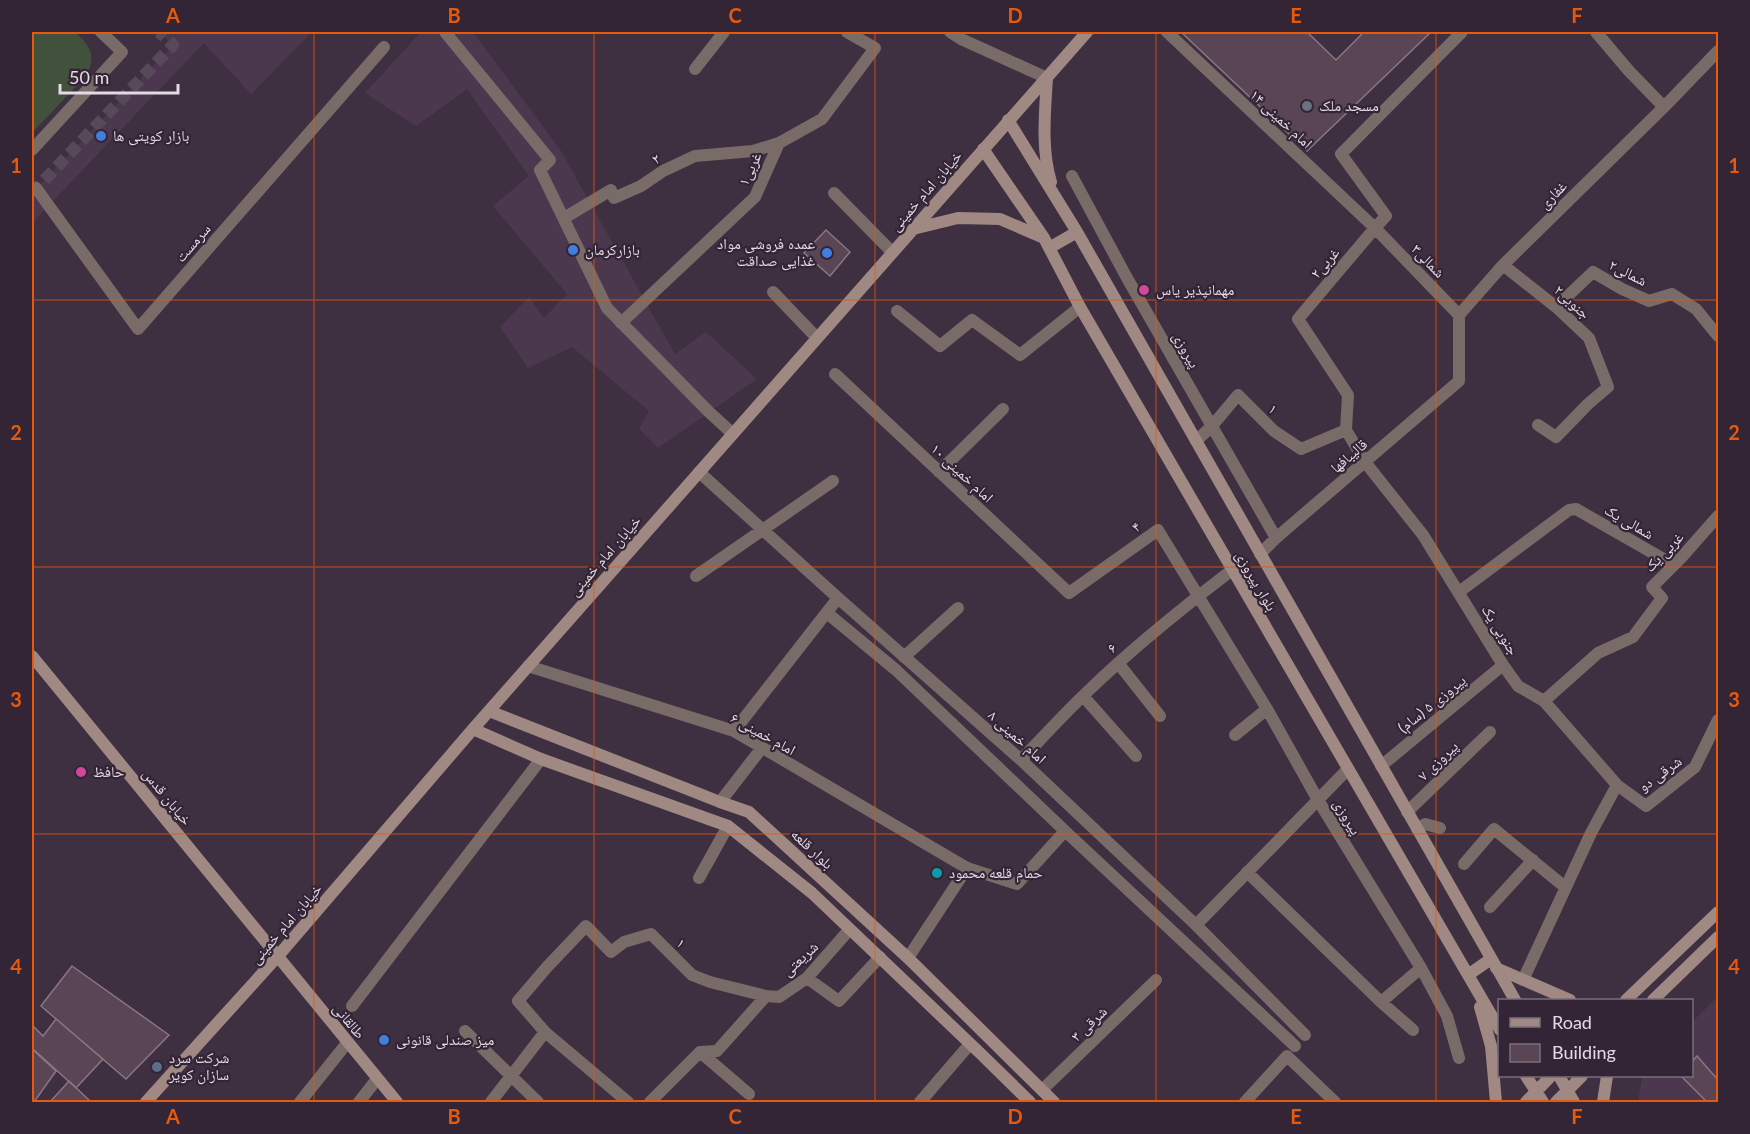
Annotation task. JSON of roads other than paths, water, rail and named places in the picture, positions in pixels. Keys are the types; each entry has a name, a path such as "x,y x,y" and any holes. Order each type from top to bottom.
{"main road":[{"name":"خیابان امام خمینی","path":"146,1102 278,956 816,337 1087,32"},
{"path":"1047,78 1046,167 1055,195"},
{"name":"بلوار پیروزی","path":"1008,120 1077,232 1514,999"},
{"name":"بلوار پیروزی","path":"983,149 1046,243 1080,307 1498,1027"},
{"path":"913,229 958,218 989,218 1000,219 1046,243 1077,232"},
{"name":"خیابان قدس","path":"32,656 278,956"},
{"name":"بلوار قلعه","path":"489,711 749,812 908,958 1054,1102"},
{"path":"473,729 541,759 728,826 812,893 1030,1102"},
{"path":"1627,999 1719,912"},
{"path":"1654,999 1719,937"},
{"name":"طالقانی","path":"278,956 396,1102"},
{"path":"1468,975 1494,964 1523,980 1568,999"},
{"path":"1476,991 1491,1046 1496,1102"},
{"path":"1527,1077 1543,1102"},
{"path":"1526,1102 1550,1077"},
{"path":"1560,1077 1574,1102"},
{"path":"1556,1102 1581,1077"},
{"path":"1603,1102 1606,1077"}],"street":[{"path":"32,150 122,52 101,32"},
{"path":"445,32 550,160 540,170 608,308 733,434"},
{"path":"695,69 724,32"},
{"name":"غربی۱","path":"621,322 755,196 779,143 822,119 875,48 847,32"},
{"path":"950,32 1047,78"},
{"name":"امام خمینی ۱۴","path":"1167,32 1375,228"},
{"path":"1375,228 1386,216 1341,154 1462,32"},
{"path":"1596,32 1664,107"},
{"name":"سرمست","path":"36,188 138,328 384,47"},
{"name":"غفاری","path":"1459,315 1503,265 1718,52"},
{"name":"۲","path":"564,218 611,190 614,198 695,156 753,151 779,143"},
{"name":"پیروزی","path":"1072,176 1127,278 1276,538"},
{"path":"834,193 892,252"},
{"name":"شمالی۳","path":"1375,228 1459,315"},
{"name":"غربی۲","path":"1346,430 1348,395 1298,319 1375,228"},
{"name":"جنوبی۲","path":"1503,265 1556,307 1590,338 1608,387 1556,437 1538,425"},
{"name":"شمالی۲","path":"1556,307 1593,272 1649,301 1672,294 1696,309 1719,336"},
{"path":"773,292 816,337"},
{"path":"897,311 940,346 972,320 1020,355 1080,307"},
{"name":"قالیبافها","path":"1260,554 1459,381 1459,315"},
{"name":"امام خمینی ۱۰","path":"835,374 1069,594"},
{"name":"۱","path":"1196,441 1238,396 1274,431 1301,449 1346,430"},
{"path":"939,472 1003,409"},
{"path":"1346,430 1365,462"},
{"name":"جنوبی یک","path":"1365,462 1423,535 1518,686 1544,701 1617,785 1629,795"},
{"name":"امام خمینی ۸","path":"699,472 1021,760 1196,925 1305,1035"},
{"path":"696,576 832,481"},
{"name":"شمالی یک","path":"1459,592 1569,510 1576,509 1674,565"},
{"name":"غربی یک","path":"1544,701 1598,653 1633,637 1662,598 1652,587 1719,516"},
{"name":"۴","path":"1069,594 1158,530 1198,596"},
{"name":"۶","path":"1021,760 1118,663 1232,570"},
{"name":"پیروزی","path":"1198,596 1267,709 1318,800 1421,968 1447,1016 1459,1058"},
{"path":"734,731 838,598"},
{"path":"904,657 958,608"},
{"path":"827,613 896,670 1295,1046"},
{"path":"1118,663 1160,716"},
{"name":"پیروزی ۵ (سام)","path":"1381,766 1503,665"},
{"name":"امام خمینی ۶","path":"528,666 734,731 967,868 1017,884 1065,831"},
{"path":"1083,696 1136,756"},
{"path":"1235,735 1267,709"},
{"name":"شرقی دو","path":"1629,795 1646,806 1695,768 1719,720"},
{"name":"پیروزی ۷","path":"1407,812 1490,732"},
{"path":"720,802 762,749"},
{"path":"352,1006 541,759"},
{"path":"1196,925 1348,769"},
{"path":"1523,980 1591,833 1617,785"},
{"path":"1417,829 1425,824 1440,828"},
{"path":"699,878 728,826"},
{"path":"1464,864 1494,829 1565,887"},
{"path":"1490,907 1533,860"},
{"path":"908,958 967,868"},
{"path":"1247,872 1413,1030"},
{"name":"۱","path":"544,1032 518,1001 586,926 611,952 624,942 651,934 692,975 710,982 766,996"},
{"name":"شریعتی","path":"766,996 779,997 807,978 849,930"},
{"path":"807,978 839,1000 880,957"},
{"path":"1382,1002 1421,968"},
{"name":"۳ شرقی","path":"1042,1090 1156,980"},
{"path":"650,1102 700,1052 717,1051 766,996"},
{"path":"465,1031 538,1102"},
{"path":"491,1102 544,1032 628,1102"},
{"path":"300,1102 347,1042"},
{"path":"921,1102 970,1044"},
{"path":"700,1052 749,1094"},
{"path":"1245,1102 1287,1056 1335,1102"},
{"path":"359,1102 377,1079"}],"tunnel":[{"path":"32,193 173,45 159,32"}],"place":[{"name":"مسجد ملک","path":"1307,106"},
{"name":"بازار کویتی ها","path":"101,136"},
{"name":"بازارکرمان","path":"573,250"},
{"name":"عمده فروشی مواد غذایی صداقت","path":"827,253"},
{"name":"مهمانپذیر یاس","path":"1144,290"},
{"name":"حافظ","path":"81,772"},
{"name":"حمام قلعه محمود","path":"937,873"},
{"name":"میز صندلی قانونی","path":"384,1040"},
{"name":"شرکت سرد سازان کویر","path":"157,1067"}]}
